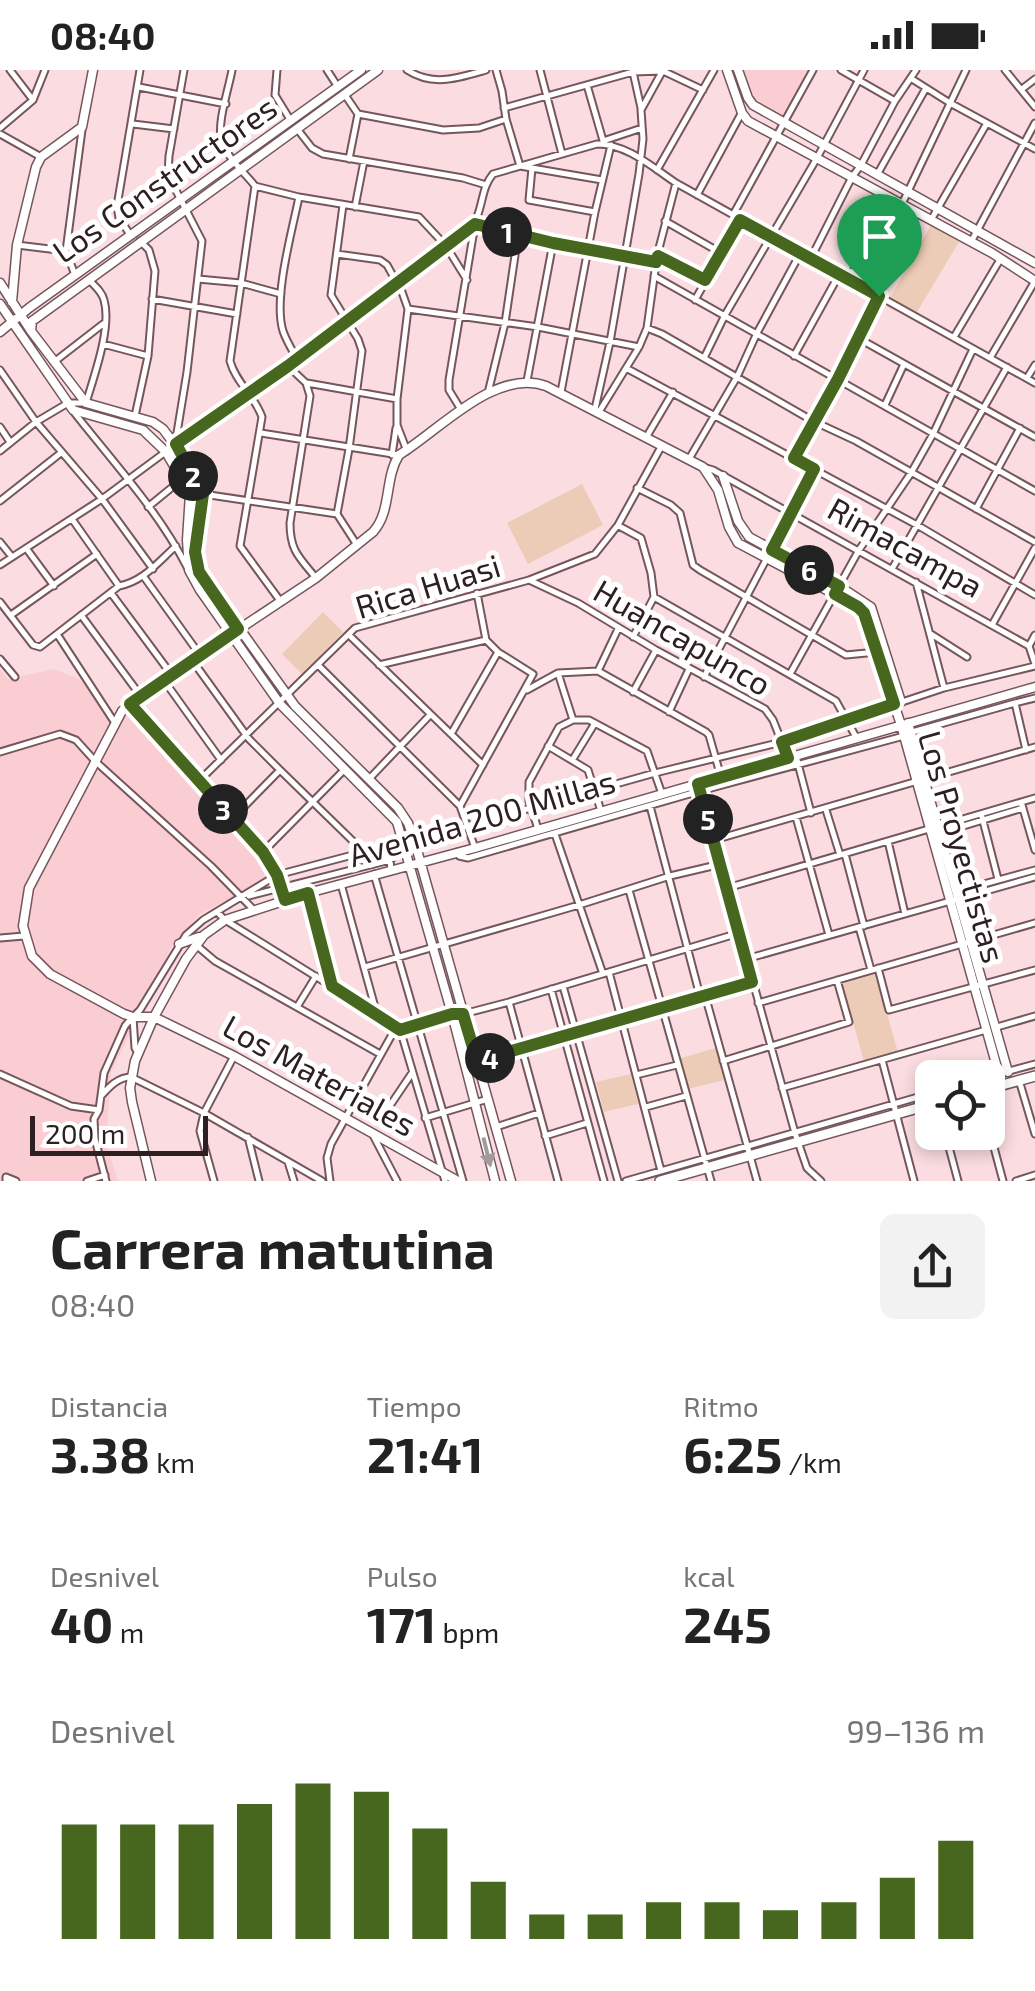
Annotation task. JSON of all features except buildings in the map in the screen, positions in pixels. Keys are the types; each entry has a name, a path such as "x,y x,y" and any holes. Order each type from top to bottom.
{"main road":[{"path":"12,302 17,245 36,167 41,157 82,127 93,70"},
{"name":"Los Constructores","path":"0,332 360,70"},
{"name":"Los Constructores","path":"31,332 35,319 378,70"},
{"path":"727,70 748,120 1035,281"},
{"path":"738,70 753,105 1033,258"},
{"path":"0,282 16,318 70,406 143,430 166,452 190,494 186,540 189,570 234,632 397,822 405,847 416,864"},
{"path":"0,304 31,332 86,403 152,422 176,444 203,494 196,560 199,572 234,632 280,704 369,780 404,816 416,843 416,864 495,1181"},
{"path":"154,1017 133,1017 50,974 32,956 24,936 30,888 122,711 140,695 316,578 377,528 399,454 503,385 527,381 546,386 703,467"},
{"name":"Los Proyectistas","path":"703,467 718,490 738,543 837,590 864,613 881,651 937,829 998,1060"},
{"path":"723,476 743,530 837,590"},
{"name":"Avenida 200 Millas","path":"151,1181 132,1102 132,1077 138,1053 196,945 225,920 374,874 390,865 416,864 662,794 699,788 721,777 856,738 906,729 1035,687"},
{"path":"179,944 204,935"},
{"path":"438,946 463,1014 511,1181"},
{"name":"Los Materiales","path":"154,1017 234,1056 444,1177 461,1181"},
{"path":"1005,1077 1019,1080 1035,1076"},
{"path":"662,1178 915,1106"}],"street":[{"path":"10,70 33,100"},
{"path":"41,157 0,131 33,100 45,70"},
{"path":"135,416 148,356 155,264 149,250 131,236 117,213 140,70"},
{"path":"176,444 202,241 168,170 184,70"},
{"path":"232,70 221,138 255,186 419,217 446,246 467,280"},
{"path":"277,70 275,95 291,122"},
{"path":"326,70 338,87"},
{"path":"407,70 419,77 453,80 486,70"},
{"path":"496,70 520,166"},
{"path":"540,70 562,154"},
{"path":"504,108 633,72 663,70 703,90"},
{"path":"641,110 663,70"},
{"path":"657,170 714,70"},
{"path":"733,215 813,70"},
{"path":"841,70 895,102"},
{"path":"704,358 864,70"},
{"path":"811,258 852,177 916,70"},
{"path":"849,278 897,202 909,190 966,70"},
{"path":"1006,70 1035,107"},
{"path":"597,410 641,160 641,110 633,72"},
{"path":"911,78 1035,149"},
{"path":"1021,90 1035,79"},
{"path":"561,393 606,143 587,85"},
{"path":"138,87 226,104"},
{"path":"878,173 926,88"},
{"path":"346,95 358,114 349,159"},
{"path":"697,195 742,113"},
{"path":"358,114 443,130 479,128 506,120"},
{"path":"930,220 987,122"},
{"path":"971,242 1035,123"},
{"path":"132,124 174,129"},
{"path":"75,275 66,251 82,127"},
{"path":"462,411 449,385 475,224 486,185 493,174 606,143 642,128"},
{"path":"298,130 316,152 486,185"},
{"path":"606,143 1035,382"},
{"path":"355,207 364,161"},
{"path":"520,166 602,180"},
{"path":"532,168 529,200 594,212"},
{"path":"597,410 647,328 657,259 676,183"},
{"path":"255,186 230,355 231,367 259,410 261,434 240,546 281,602"},
{"path":"297,359 283,331 281,294 298,197"},
{"path":"343,205 331,295 362,351 336,514 357,545"},
{"path":"695,300 740,220"},
{"path":"665,221 721,253"},
{"path":"475,224 587,250 657,259 705,280"},
{"path":"0,566 72,520 288,366 475,224"},
{"path":"488,394 505,323 518,235"},
{"path":"527,381 553,243"},
{"path":"17,245 66,251"},
{"path":"689,460 802,252"},
{"path":"337,254 380,260 397,283 408,309 397,399 399,454"},
{"path":"954,338 1000,258"},
{"path":"1023,274 1033,258"},
{"path":"794,356 840,273"},
{"path":"654,276 1035,491"},
{"path":"198,278 281,294"},
{"path":"0,450 36,422 86,403 103,344 105,304 103,295 90,281"},
{"path":"990,358 1035,281"},
{"path":"794,458 879,296"},
{"path":"152,299 236,314"},
{"path":"408,309 538,326 638,347"},
{"path":"54,362 104,322"},
{"path":"647,328 856,441 1035,545 992,625"},
{"path":"858,338 1035,437"},
{"path":"103,344 148,356"},
{"path":"790,674 858,550 911,473 974,348"},
{"path":"885,406 904,364"},
{"path":"1028,378 1035,365"},
{"path":"288,366 306,383 310,396 290,535 294,551 316,578"},
{"path":"892,569 1007,367"},
{"path":"626,368 917,525 1035,595"},
{"path":"0,370 152,569"},
{"path":"306,383 397,399"},
{"path":"647,436 672,392"},
{"path":"70,406 148,507 189,570"},
{"path":"396,425 399,454"},
{"path":"0,428 10,442"},
{"path":"976,509 1020,428"},
{"path":"261,434 399,454"},
{"name":"Rica Huasi","path":"200,780 355,628 529,580 595,554 618,525 663,445"},
{"path":"0,501 62,452"},
{"name":"Rimacampa","path":"703,467 1029,646"},
{"path":"704,676 814,469"},
{"path":"148,507 182,480"},
{"path":"638,488 680,513 693,564 846,656 881,651"},
{"path":"190,494 336,514"},
{"path":"72,520 120,586"},
{"path":"618,525 641,538 651,573 654,596 633,637"},
{"path":"0,542 12,557"},
{"path":"0,602 36,648 120,586 144,577 176,546"},
{"path":"26,548 54,586"},
{"path":"10,615 97,554"},
{"path":"144,577 247,736 364,852 390,865"},
{"name":"Huancapunco","path":"529,580 578,602 633,637 765,709 794,759 811,813"},
{"path":"916,582 944,688"},
{"path":"112,593 221,760"},
{"path":"460,806 532,674 486,640 477,593"},
{"path":"654,596 836,701 856,738"},
{"path":"81,615 140,695"},
{"path":"598,671 618,628"},
{"path":"57,634 115,723"},
{"path":"930,634 967,656"},
{"path":"349,635 483,766"},
{"path":"87,1181 106,1178 94,1126 104,1073 125,1026 140,1010 186,935 277,875 364,852 405,847 655,773 782,742 944,688 1035,665 1029,646 1035,635"},
{"path":"379,665 486,640"},
{"path":"634,692 656,650"},
{"path":"450,734 498,652"},
{"path":"0,659 15,677"},
{"path":"318,664 460,806 475,848"},
{"path":"669,712 689,669"},
{"path":"525,691 558,673 598,671 709,735 721,777"},
{"path":"558,673 573,720"},
{"path":"458,852 468,858 650,806 794,759 1035,698"},
{"path":"1015,703 1026,750"},
{"path":"130,704 263,852 277,875 285,900"},
{"path":"369,780 430,716"},
{"path":"555,833 538,829 529,782 559,727 573,720 595,723 647,751 662,794"},
{"path":"573,759 595,723"},
{"path":"0,752 60,734 76,740 253,909"},
{"path":"548,746 588,770 601,811"},
{"path":"714,840 1035,747"},
{"path":"263,852 348,766"},
{"path":"232,819 280,770"},
{"path":"699,788 796,1138 811,1178 821,1181"},
{"path":"727,888 982,817 1035,798"},
{"path":"1022,805 1035,850"},
{"path":"650,806 757,1181"},
{"path":"826,809 889,1010 1035,970"},
{"path":"796,817 829,936"},
{"path":"982,817 999,883"},
{"path":"555,833 621,1020 662,1178 622,1181 564,986"},
{"path":"888,841 905,914"},
{"path":"241,897 390,865 405,847"},
{"path":"365,967 722,864"},
{"path":"746,960 1035,873"},
{"path":"374,874 461,1181"},
{"path":"341,884 377,1014"},
{"path":"629,890 710,1181"},
{"path":"308,893 332,986"},
{"path":"217,912 400,1030 444,1177"},
{"path":"758,1003 1035,923"},
{"path":"101,1096 113,1084 132,1077 326,1181 328,1152 392,1032 510,1002 739,933"},
{"path":"0,938 24,936"},
{"path":"196,945 215,961 380,1054"},
{"path":"297,1007 316,976"},
{"path":"723,1062 849,1022 838,980"},
{"path":"477,1061 752,982"},
{"path":"551,990 604,1181"},
{"path":"510,1002 558,1181"},
{"path":"782,1088 1035,1016"},
{"path":"133,1017 138,1053"},
{"path":"214,1181 200,1135 204,1113 234,1056"},
{"path":"882,1060 914,1181"},
{"path":"1005,1076 1035,1064"},
{"path":"636,1076 677,1065"},
{"path":"0,1074 72,1106 99,1110"},
{"path":"383,1116 412,1074"},
{"path":"1019,1080 1035,1134"},
{"path":"645,1107 686,1096"},
{"path":"425,1118 488,1100"},
{"path":"895,1109 915,1100"},
{"path":"496,1127 539,1113"},
{"path":"546,1136 588,1123"},
{"path":"373,1134 397,1181"},
{"path":"248,1137 259,1181"},
{"path":"950,1150 958,1181"},
{"path":"995,1150 1003,1181"},
{"path":"288,1159 294,1181"},
{"path":"1016,1181 1035,1176"}],"shaded area":[{"path":"740,70 809,70 783,117 754,98"},
{"path":"931,225 959,242 917,312 890,298"},
{"path":"582,484 603,525 528,564 507,523"},
{"path":"323,612 343,632 302,674 282,654"},
{"path":"0,669 8,679 54,669 79,679 114,713 129,711 139,715 279,872 199,915 172,946 111,1073 106,1143 118,1181 0,1181"},
{"path":"875,972 898,1052 864,1062 842,982"},
{"path":"716,1048 725,1080 688,1089 678,1059"},
{"path":"631,1074 638,1104 604,1112 596,1082"}],"route":[{"path":"740,220 879,296 794,458 814,469 772,550 839,586 835,594 864,613 894,704 782,742 788,758 698,784 752,982 477,1061 463,1014 400,1030 332,986 308,893 285,900 277,875 263,852 130,704 238,629 199,572 195,552 203,494 176,444 288,366 475,224 587,250 656,262 658,256 705,280 740,220"}]}
